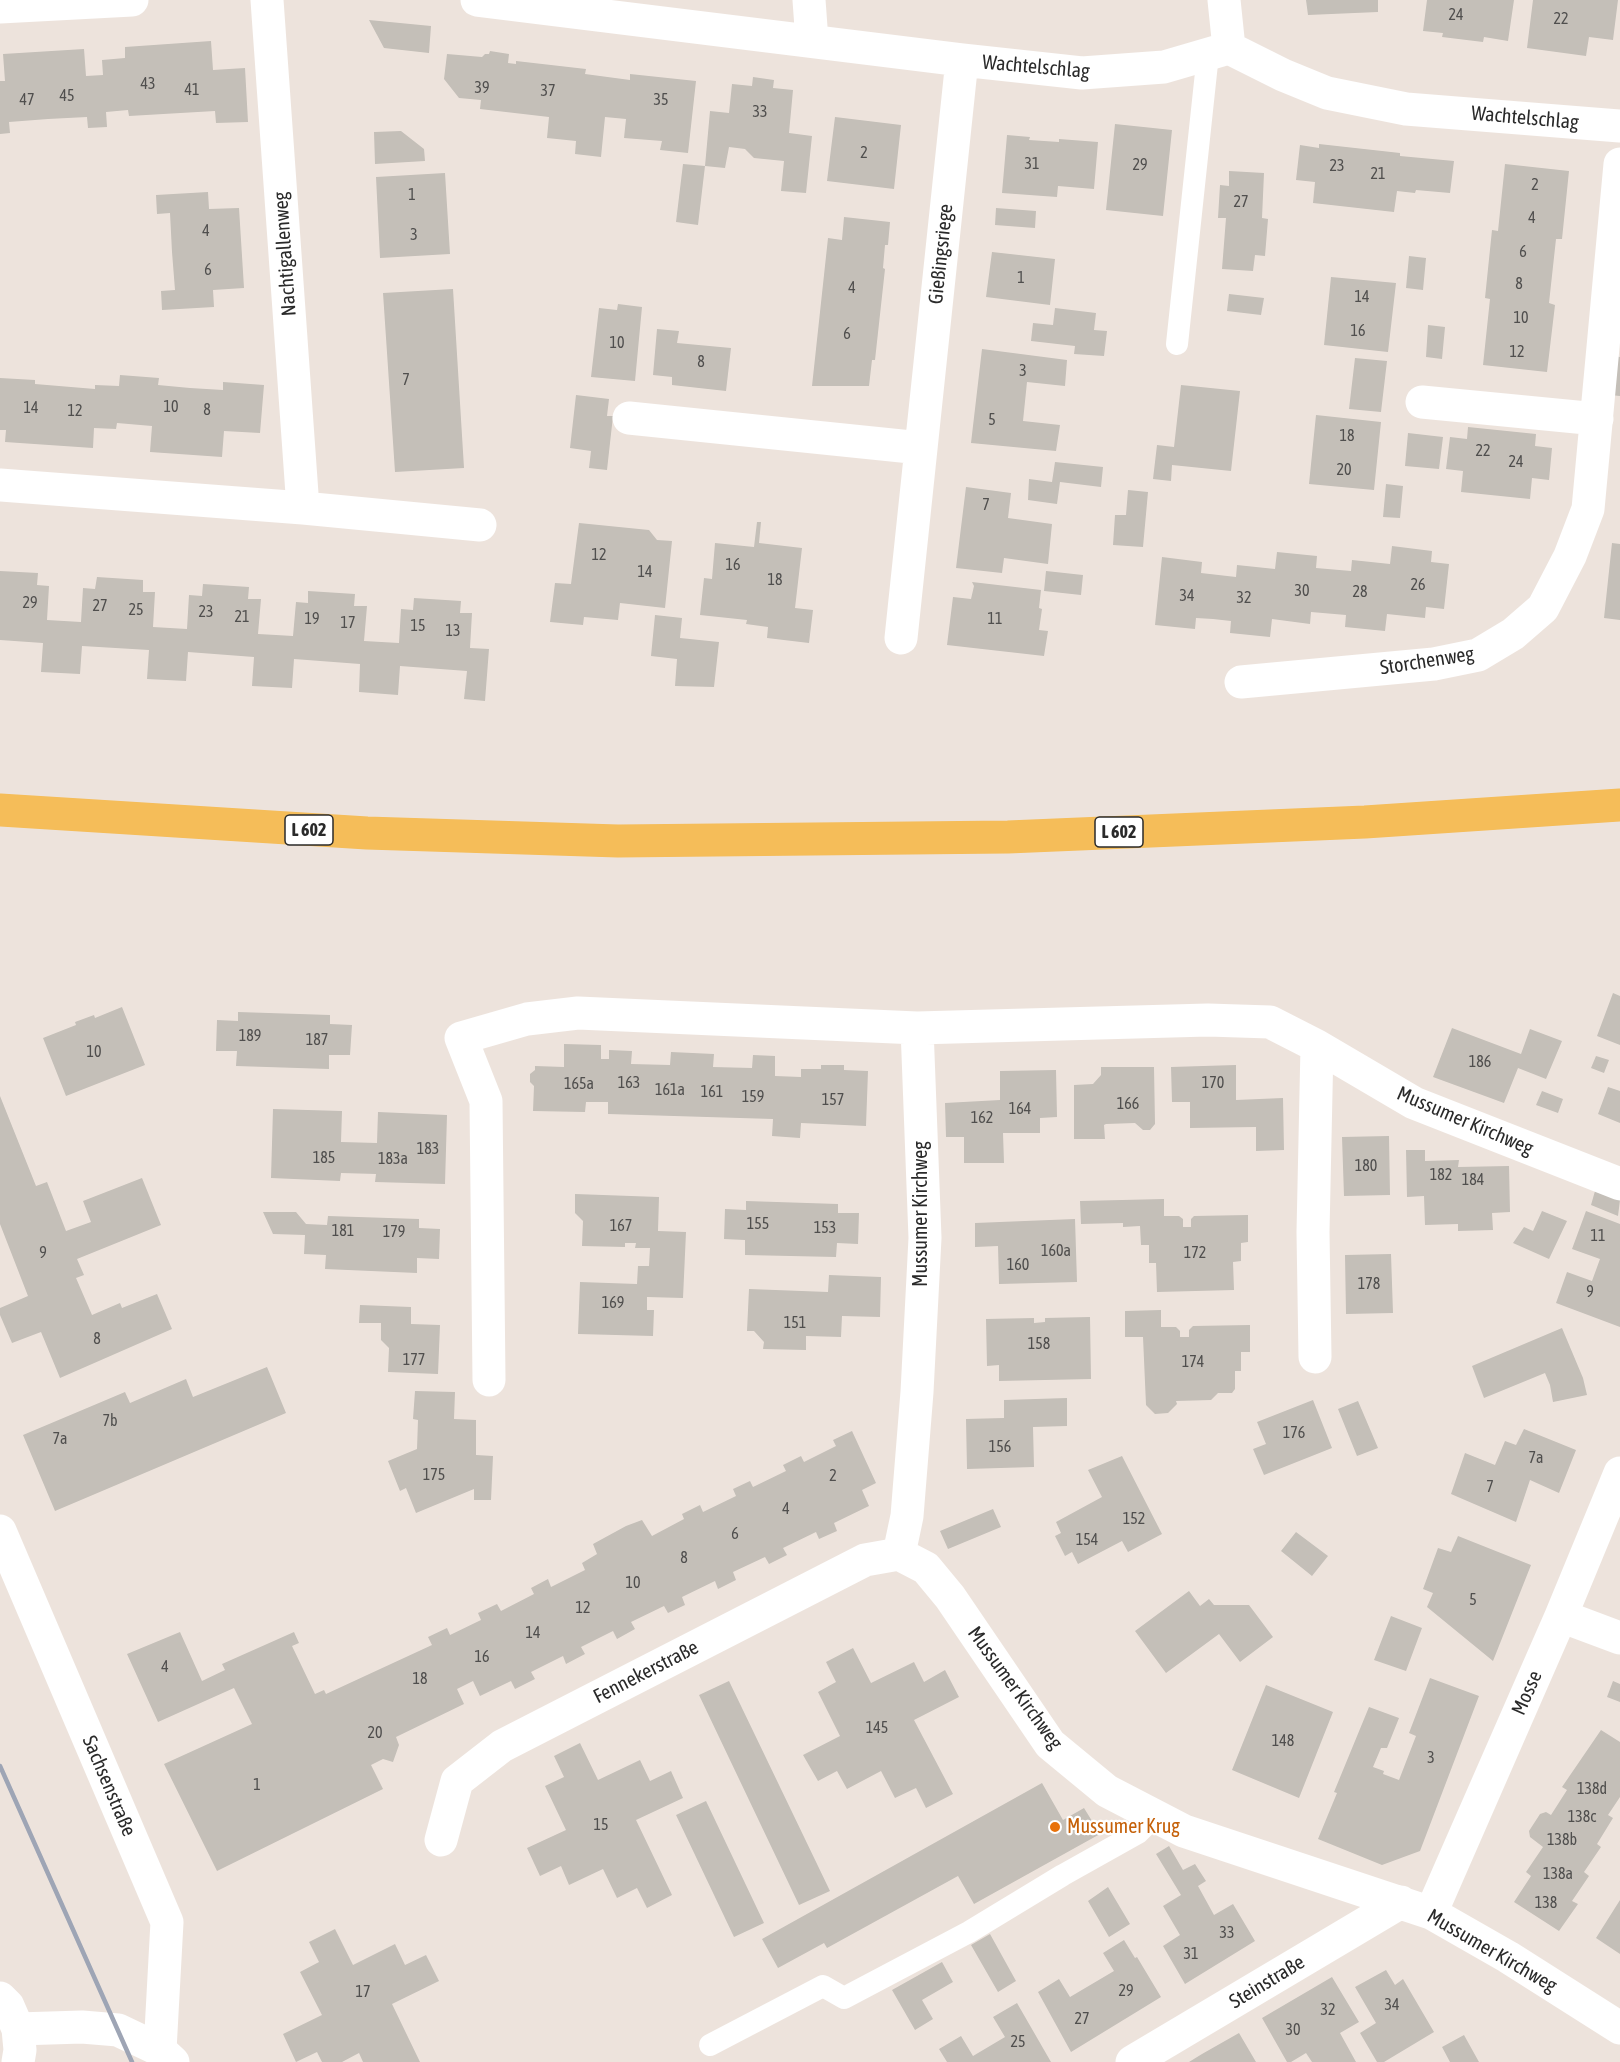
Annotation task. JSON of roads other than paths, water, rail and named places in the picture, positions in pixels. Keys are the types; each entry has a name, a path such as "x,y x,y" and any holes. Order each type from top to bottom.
{"main road":[{"name":"L 602","path":"0,810 367,833 630,841 1008,837 1365,822 1620,805"}],"street":[{"path":"0,7 132,0"},
{"name":"Nachtigallenweg","path":"267,0 303,508"},
{"name":"Wachtelschlag","path":"477,0 1082,73 1164,68 1218,51 1327,93 1406,109 1620,126"},
{"path":"808,0 812,40"},
{"path":"1218,51 1224,0"},
{"name":"Gießingsriege","path":"901,638 962,60"},
{"name":"Storchenweg","path":"1241,682 1434,664 1478,654 1513,634 1543,608 1570,556 1588,509 1620,164"},
{"path":"1422,402 1597,419"},
{"path":"629,418 921,448"},
{"path":"0,485 303,508 480,525"},
{"name":"Mussumer Kirchweg","path":"489,1380 486,1101 461,1038 527,1018 578,1013 917,1028 1208,1020 1270,1022 1317,1046 1414,1104 1620,1184"},
{"name":"Mussumer Kirchweg","path":"917,1028 924,1238 907,1516 899,1554 926,1568 950,1597 1050,1744 1107,1791 1184,1831 1416,1908 1508,1957 1620,2028"},
{"path":"1315,1357 1313,1232 1317,1046"},
{"name":"Mosse","path":"1416,1908 1561,1616 1620,1473"},
{"name":"Sachsenstraße","path":"0,1531 167,1922 166,2056"},
{"name":"Fennekerstraße","path":"441,1840 457,1781 502,1746 865,1560 899,1554"},
{"path":"1561,1616 1620,1638"},
{"name":"Steinstraße","path":"1132,2062 1416,1908"},
{"path":"0,1998 8,2007 18,2029 20,2050 18,2062"},
{"path":"18,2029 82,2027 118,2030 166,2056"}],"lane":[{"path":"1177,344 1218,51"},
{"path":"710,2044 824,1986 844,1998 969,1932 1062,1875 1138,1833 1155,1816"}],"railway":[{"path":"0,1766 132,2062"}],"place":[{"name":"Mussumer Krug","path":"1055,1827"}]}
